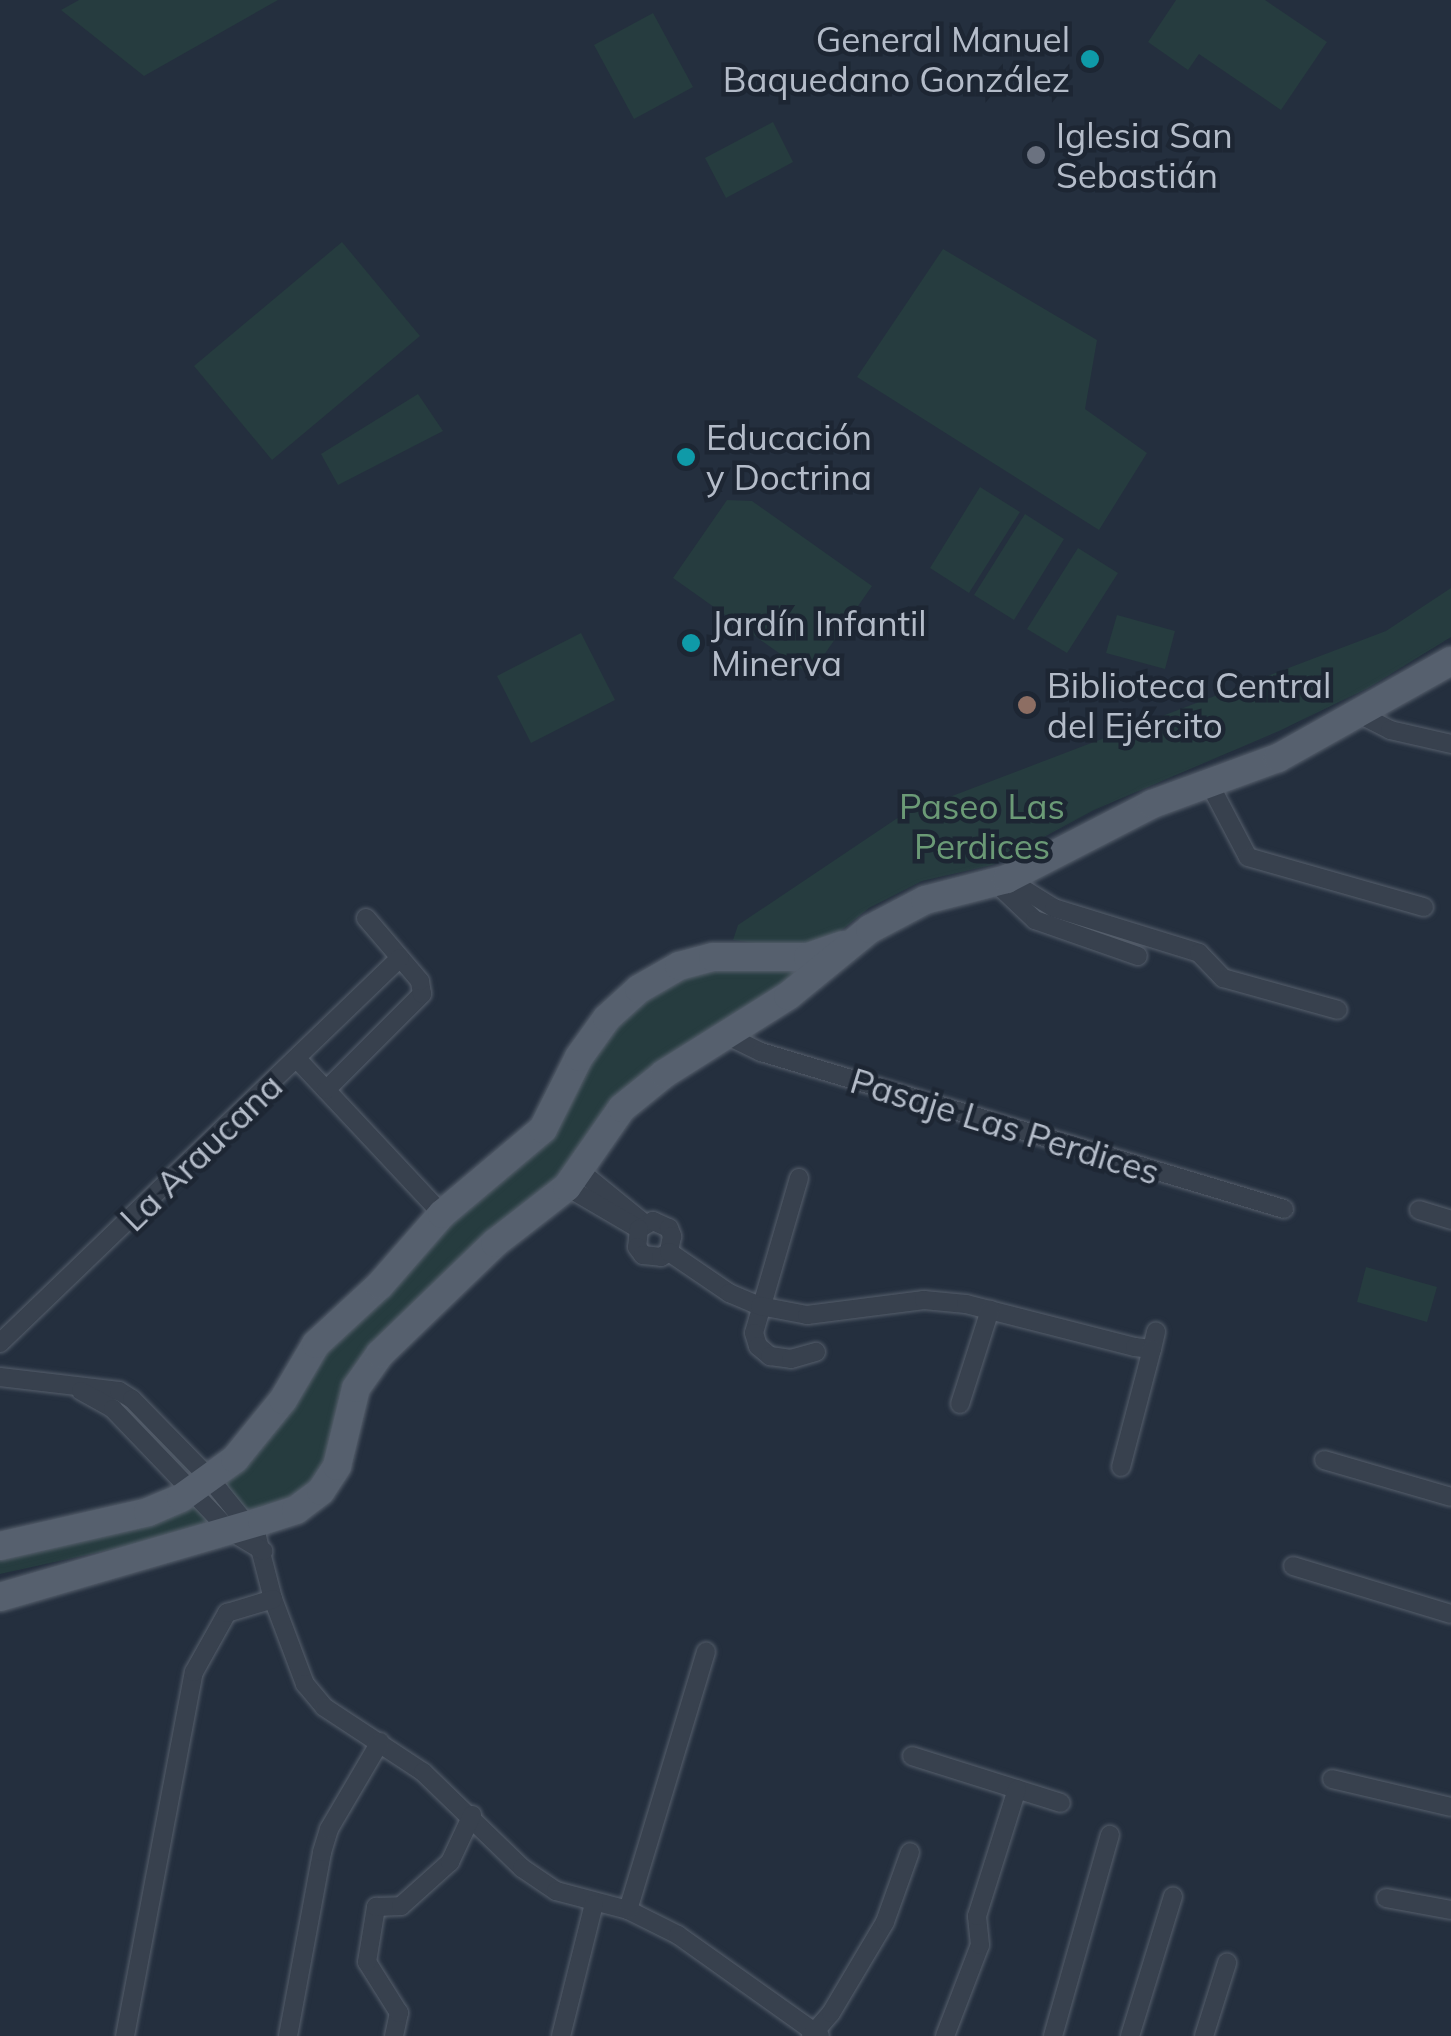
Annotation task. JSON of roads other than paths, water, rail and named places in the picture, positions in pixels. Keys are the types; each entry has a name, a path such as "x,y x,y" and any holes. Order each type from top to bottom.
{"main road":[{"path":"0,1546 148,1512 202,1484 235,1459 267,1420 316,1344 380,1285 442,1214 543,1130 579,1057 607,1018 639,989 679,966 713,957 824,954 925,900 1002,881 1097,830 1278,758 1361,715 1451,661"},
{"path":"0,1598 296,1510 322,1492 337,1466 356,1388 380,1354 494,1243 573,1179 603,1129 622,1108 664,1074 788,996 870,929"},
{"path":"783,958 793,965 788,996"}],"street":[{"path":"1361,715 1390,730 1451,744"},
{"path":"1210,785 1248,857 1424,907"},
{"path":"1002,881 1036,920 1138,956"},
{"path":"1002,881 1054,908 1199,953 1223,978 1338,1010"},
{"name":"La Araucana","path":"326,1090 420,1000 420,982 366,918"},
{"name":"La Araucana","path":"0,1343 400,958"},
{"name":"Pasaje Las Perdices","path":"728,1036 761,1052 1284,1209"},
{"path":"298,1060 442,1214"},
{"path":"799,1178 754,1333 758,1346 770,1356 791,1359 816,1352"},
{"path":"573,1179 642,1226 638,1247 643,1255 661,1257 669,1252 729,1293 760,1306 807,1314 924,1300 1154,1340 1152,1362 1122,1467"},
{"path":"1419,1210 1451,1220"},
{"path":"960,1404 990,1310"},
{"path":"0,1377 76,1389 119,1391 132,1399 263,1551 273,1599 305,1684 324,1708 380,1742 472,1815 522,1868 556,1891 628,1910 678,1935 815,2035 885,1922 910,1852"},
{"path":"1324,1460 1451,1497"},
{"path":"1293,1566 1451,1614"},
{"path":"124,2036 194,1672 227,1612 273,1599"},
{"path":"628,1910 706,1652"},
{"path":"288,2036 329,1829 380,1742"},
{"path":"912,1756 1062,1803"},
{"path":"1332,1779 1451,1808"},
{"path":"946,2036 980,1945 977,1916 1017,1789"},
{"path":"394,2036 398,2013 367,1962 376,1908 402,1906 450,1862 472,1815"},
{"path":"1054,2036 1110,1835"},
{"path":"1130,2036 1173,1896"},
{"path":"1386,1898 1451,1910"},
{"path":"561,2036 594,1904"},
{"path":"1204,2036 1227,1963"}],"place":[{"name":"General Manuel Baquedano González","path":"1090,59"},
{"name":"Iglesia San Sebastián","path":"1036,155"},
{"name":"Educación y Doctrina","path":"686,457"},
{"name":"Jardín Infantil Minerva","path":"691,643"},
{"name":"Biblioteca Central del Ejército","path":"1027,705"}],"park label":[{"name":"Paseo Las Perdices","path":"982,826"}]}
